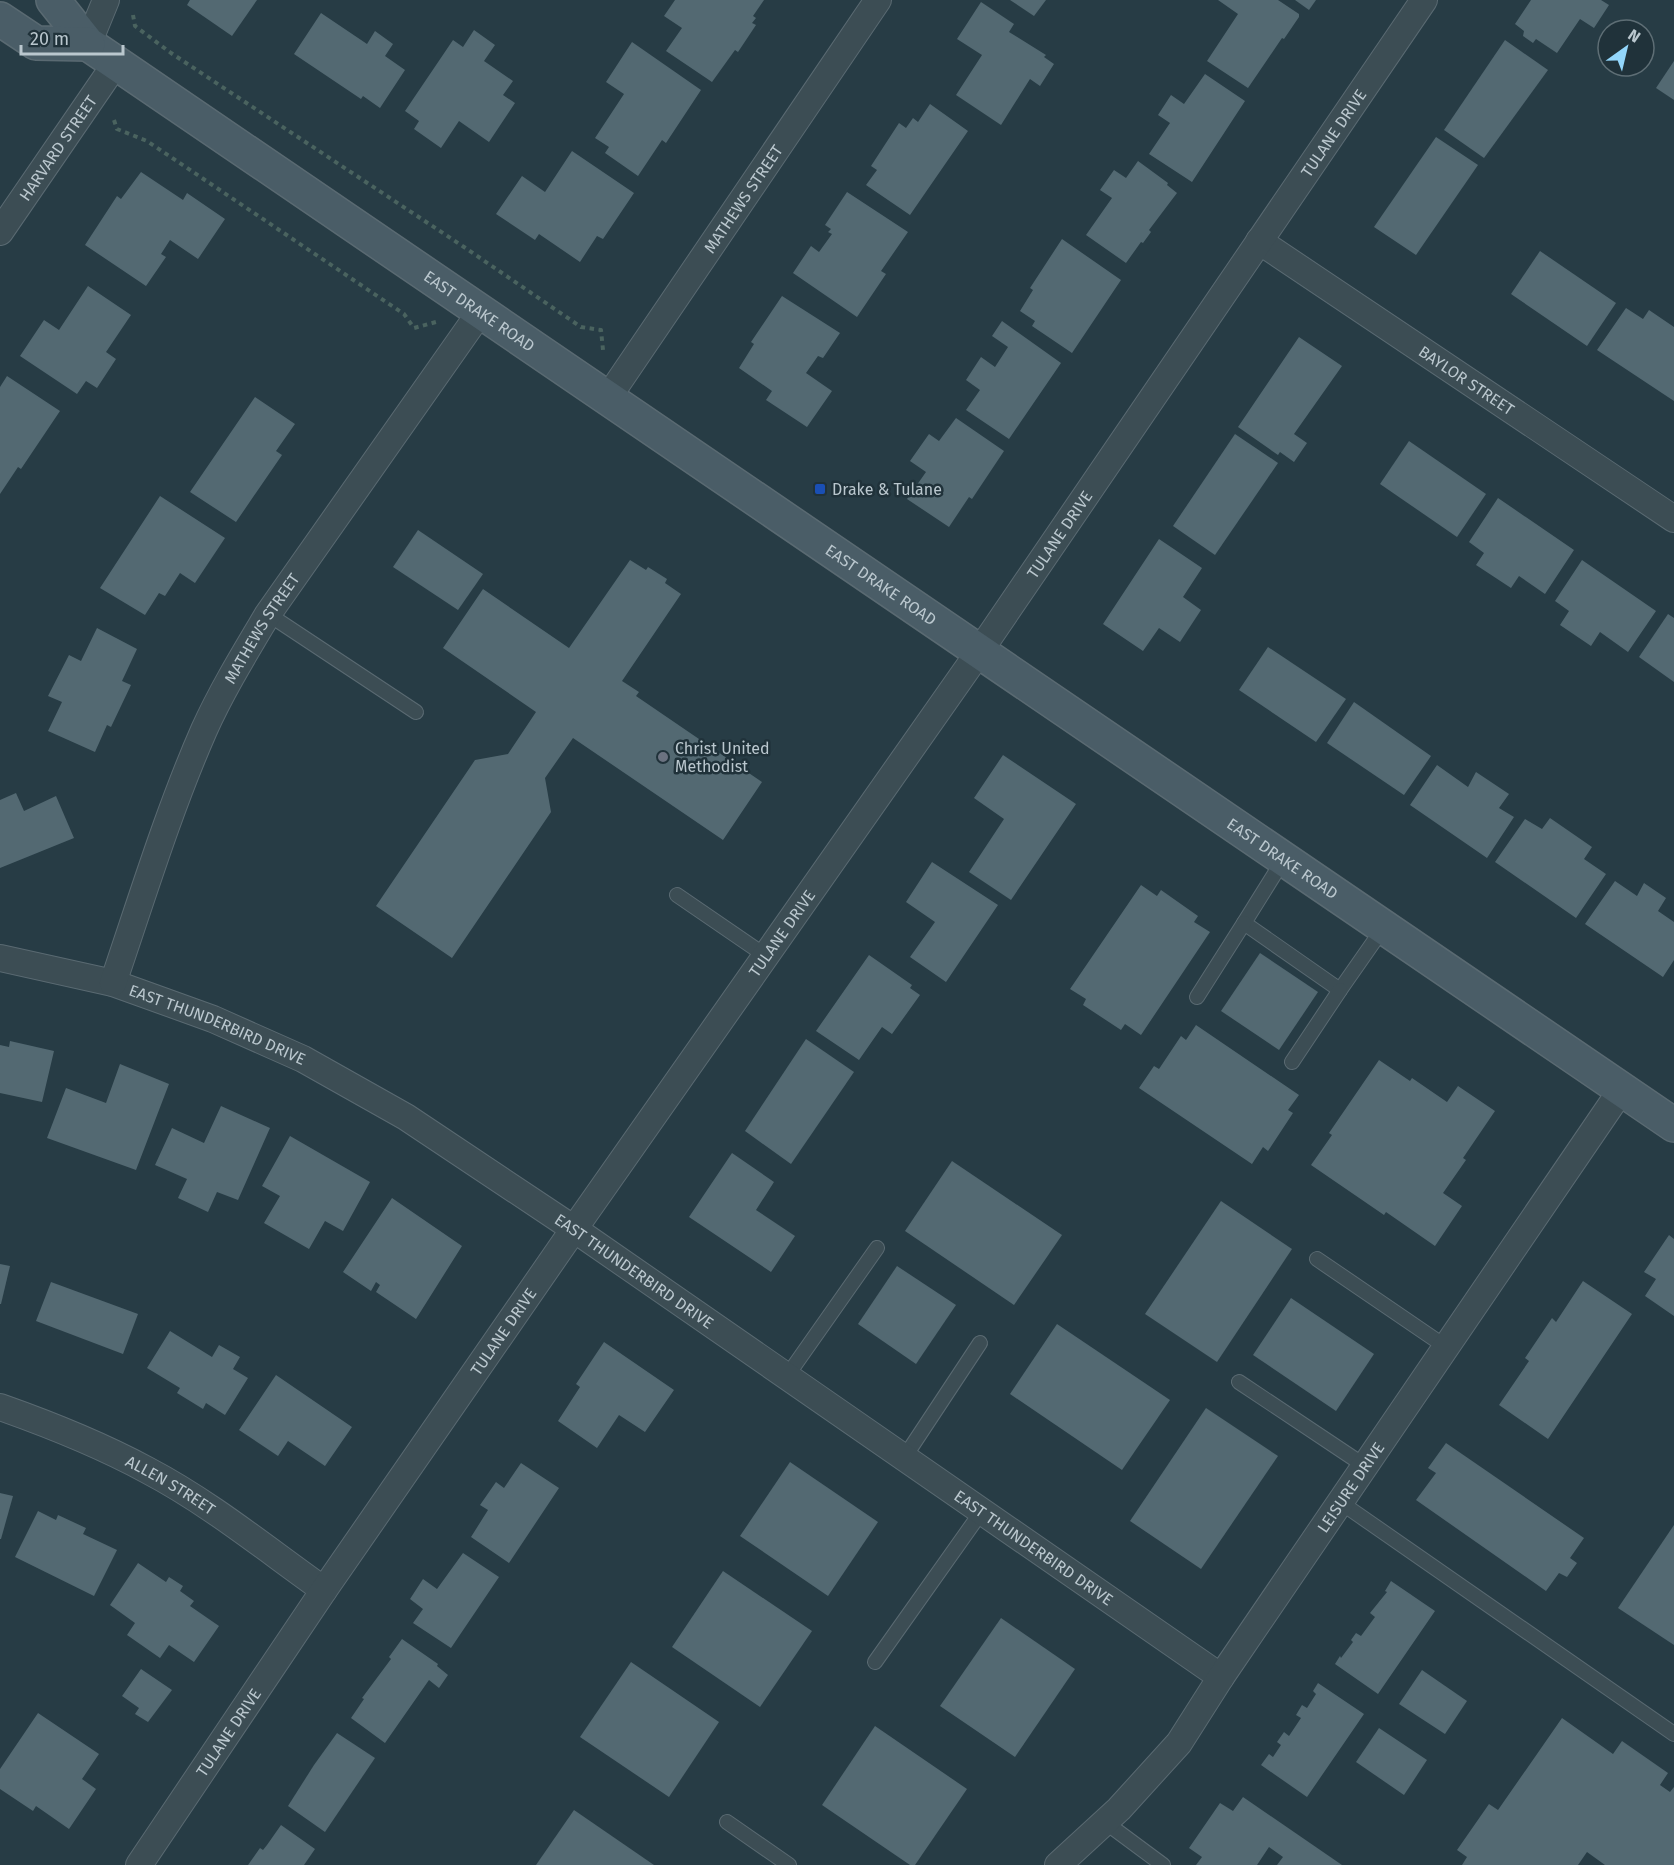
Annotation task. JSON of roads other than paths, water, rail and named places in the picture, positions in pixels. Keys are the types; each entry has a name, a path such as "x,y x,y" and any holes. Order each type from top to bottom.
{"main road":[{"name":"EAST DRAKE ROAD","path":"53,0 88,44 1674,1125"},
{"path":"0,19 36,43 88,44"}],"street":[{"path":"88,44 106,0"},
{"name":"MATHEWS STREET","path":"607,399 878,0"},
{"name":"TULANE DRIVE","path":"139,1865 324,1590 979,652 1424,0"},
{"name":"HARVARD STREET","path":"0,232 116,63"},
{"name":"BAYLOR STREET","path":"1259,241 1674,519"},
{"name":"MATHEWS STREET","path":"113,983 175,799 201,738 268,614 481,312"},
{"name":"EAST THUNDERBIRD DRIVE","path":"0,958 113,983 213,1019 303,1059 406,1117 574,1229 1221,1677"},
{"name":"LEISURE DRIVE","path":"1058,1865 1105,1822 1179,1743 1221,1677 1622,1089"},
{"name":"ALLEN STREET","path":"0,1407 67,1431 148,1470 210,1508 324,1590"}],"lane":[{"path":"268,614 416,712"},
{"path":"1197,997 1284,859"},
{"path":"677,895 766,956"},
{"path":"1244,923 1340,990"},
{"path":"1292,1062 1384,927"},
{"path":"787,1376 877,1248"},
{"path":"1317,1258 1446,1347"},
{"path":"904,1458 980,1343"},
{"path":"1239,1382 1365,1466"},
{"path":"1340,1502 1674,1734"},
{"path":"875,1662 982,1511"},
{"path":"727,1821 789,1865"},
{"path":"1105,1822 1163,1865"}],"place":[{"name":"Drake & Tulane","path":"820,489"},
{"name":"Christ United Methodist","path":"663,757"}]}
